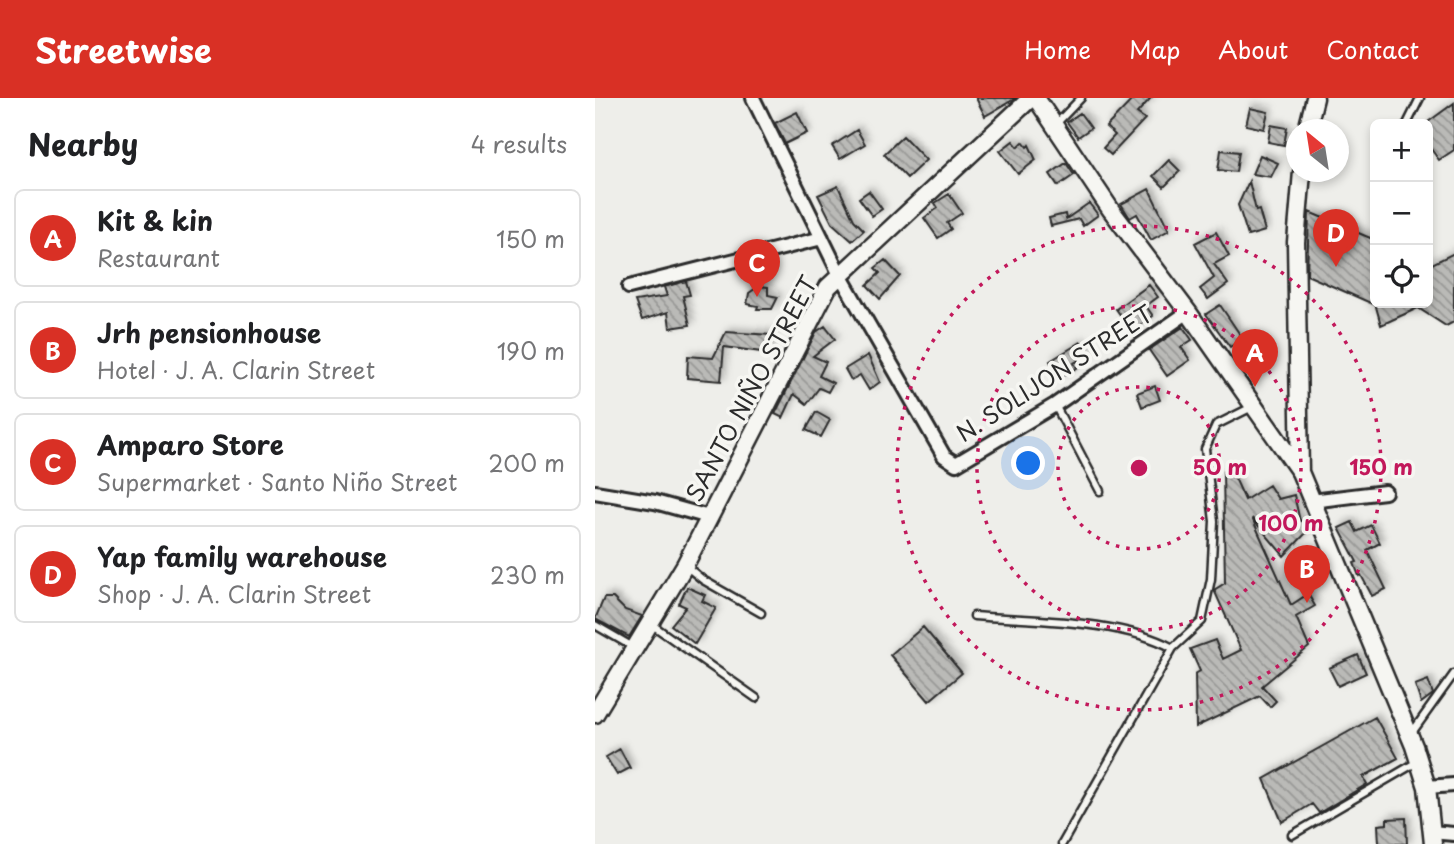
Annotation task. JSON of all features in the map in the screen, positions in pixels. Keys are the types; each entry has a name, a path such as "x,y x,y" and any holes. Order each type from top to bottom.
{"main road":[{"path":"1034,98 1111,210 1188,312 1300,472 1410,735 1427,787 1432,838"},
{"name":"SANTO NIÑO STREET","path":"595,714 685,565 828,286 1034,98"},
{"path":"1310,119 1315,98"},
{"path":"1300,472 1296,242 1301,182"}],"street":[{"path":"758,100 840,275"},
{"path":"629,287 822,238"},
{"name":"N. SOLIJON STREET","path":"840,275 944,456 955,464 1055,405 1188,312"},
{"path":"595,492 655,502 709,517"},
{"path":"1311,502 1385,492"},
{"path":"1427,787 1454,785"},
{"path":"1432,838 1454,834"}],"lane":[{"path":"1054,125 1081,98"},
{"path":"1410,119 1420,98"},
{"path":"1055,405 1100,491"},
{"path":"1062,844 1173,648 1202,621 1211,579 1214,522 1205,449 1216,425 1252,407"},
{"path":"685,565 703,580 761,613"},
{"path":"974,616 1094,627 1156,639 1173,648"},
{"path":"650,623 756,698"},
{"path":"595,625 635,648"},
{"path":"1410,735 1454,674"},
{"path":"1292,835 1419,761"}],"building":[{"path":"976,98 1016,98 985,116"},
{"path":"1134,98 1151,98 1137,113 1145,119 1111,155 1103,148 1115,135 1106,127"},
{"path":"1454,103 1454,150 1439,160 1433,152 1432,119"},
{"path":"1250,108 1268,112 1264,129 1246,125"},
{"path":"797,112 807,133 785,144 775,123"},
{"path":"1080,113 1091,128 1078,137 1067,122"},
{"path":"1271,125 1286,128 1284,145 1268,142"},
{"path":"857,130 865,144 840,159 832,146"},
{"path":"903,136 926,160 907,178 884,154"},
{"path":"1013,141 1018,147 1023,142 1027,147 1029,145 1036,160 1018,174 1000,151"},
{"path":"1221,150 1239,152 1236,172 1218,170"},
{"path":"1260,155 1278,163 1271,177 1252,174"},
{"path":"1169,160 1180,171 1164,187 1153,176"},
{"path":"1066,163 1074,175 1058,186 1050,174"},
{"path":"1249,181 1256,211 1259,210 1265,231 1248,236 1238,205"},
{"path":"838,186 854,220 864,230 852,241 832,223 818,195"},
{"path":"1149,189 1169,230 1151,240 1137,214 1130,218 1121,204"},
{"path":"869,191 882,209 872,216 859,198"},
{"path":"949,194 962,213 947,223 951,229 938,238 924,218 938,208 935,203"},
{"path":"1089,203 1098,215 1083,226 1079,219 1051,226 1049,218 1065,214 1066,219"},
{"path":"1309,212 1370,238 1370,303 1307,275"},
{"path":"1216,232 1229,256 1214,264 1228,284 1208,299 1200,289 1214,278 1195,243"},
{"path":"1454,253 1454,322 1446,326 1418,308 1433,308 1433,264"},
{"path":"885,260 900,276 880,299 867,285 880,273 875,268"},
{"path":"686,281 690,295 683,296 690,325 670,328 668,312 642,320 635,301 667,296 664,287"},
{"path":"1149,285 1158,297 1146,306 1153,316 1132,331 1116,309"},
{"path":"759,286 768,287 768,295 778,297 772,309 757,309 758,306 747,304 749,293"},
{"path":"1220,305 1243,339 1230,347 1206,314"},
{"path":"1376,308 1418,308 1381,325"},
{"path":"825,326 835,339 813,356 826,362 819,376 833,383 828,392 819,388 807,404 794,394 783,418 775,414 816,332"},
{"path":"1183,327 1192,340 1181,347 1190,360 1167,376 1149,350"},
{"path":"726,332 771,335 769,353 724,347 721,381 687,378 688,356 713,358"},
{"path":"1081,342 1089,355 1074,363 1077,368 1060,378 1050,361"},
{"path":"868,355 880,382 869,390 860,375 851,380 845,369"},
{"path":"1155,386 1160,400 1142,407 1137,393"},
{"path":"816,412 830,420 821,437 806,430"},
{"path":"1223,472 1235,478 1245,500 1269,485 1278,499 1294,495 1300,521 1304,520 1308,531 1284,556 1252,518 1291,605 1308,594 1315,606 1296,617 1309,647 1262,686 1276,701 1270,707 1260,696 1196,727 1195,674 1200,671 1190,649 1215,640 1223,659 1241,650 1214,590 1225,583"},
{"path":"1352,522 1357,532 1371,525 1380,543 1367,550 1386,589 1372,596 1361,575 1359,576 1354,563 1357,562 1339,528"},
{"path":"687,587 705,595 702,601 716,608 695,644 671,625 686,607 679,604"},
{"path":"604,598 613,598 625,610 642,616 629,637 595,619"},
{"path":"923,627 962,673 929,701 890,655"},
{"path":"1358,655 1366,673 1338,686 1329,668"},
{"path":"1428,680 1433,694 1421,703 1415,685"},
{"path":"1375,717 1398,758 1363,777 1367,784 1319,813 1312,804 1282,822 1264,779"},
{"path":"620,749 630,768 617,775 606,757"},
{"path":"1406,818 1407,844 1379,844 1378,825 1387,824 1387,819"}],"place":[{"name":"Yap family warehouse","path":"1336,267"},
{"name":"Amparo Store","path":"757,297"},
{"name":"Kit & kin","path":"1255,387"},
{"name":"Jrh pensionhouse","path":"1307,603"}]}
